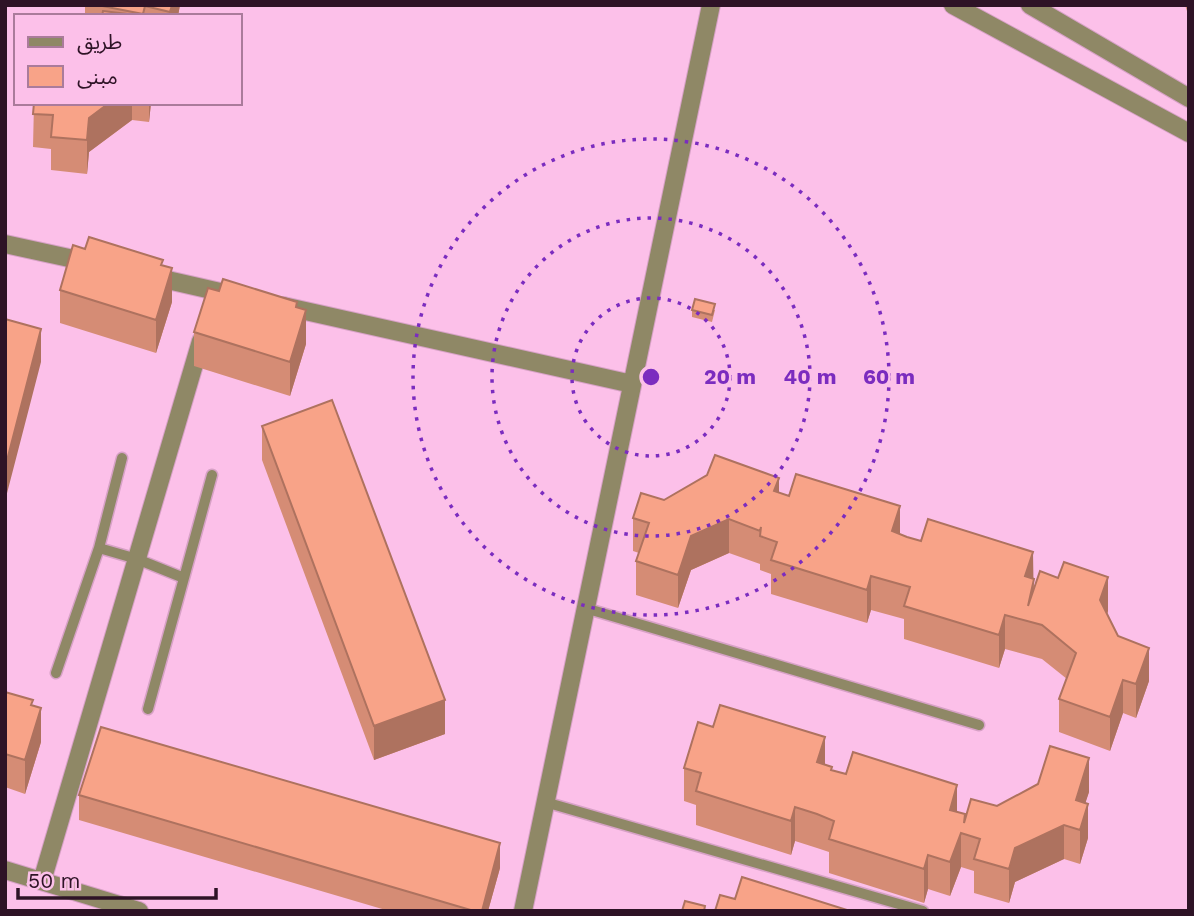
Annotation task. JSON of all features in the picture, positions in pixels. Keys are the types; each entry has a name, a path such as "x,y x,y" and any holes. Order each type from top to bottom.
{"street":[{"path":"523,911 711,5"},
{"path":"953,5 1189,133"},
{"path":"1031,5 1189,98"},
{"path":"5,244 111,267"},
{"path":"137,273 212,304 243,297"},
{"path":"270,303 632,384"},
{"path":"42,881 212,304"},
{"path":"5,870 139,911"}],"lane":[{"path":"56,673 99,548 122,458"},
{"path":"148,709 212,475"},
{"path":"99,548 137,559 184,578"},
{"path":"585,608 979,725"},
{"path":"545,803 923,911"}],"building":[{"path":"102,5 172,5 170,12 145,6 143,14"},
{"path":"103,11 128,14 102,14"},
{"path":"34,105 106,105 89,118 87,140 51,137 53,115 33,114"},
{"path":"89,237 163,260 161,265 172,268 156,320 60,290 73,245 85,249"},
{"path":"223,279 297,302 296,307 306,310 290,362 194,332 208,288 219,291"},
{"path":"695,299 715,304 712,315 692,310"},
{"path":"5,319 41,329 5,468"},
{"path":"332,400 445,700 374,726 262,426"},
{"path":"715,455 779,478 774,491 789,496 796,474 900,506 892,531 907,537 921,541 928,519 1033,552 1025,576 1034,579 1028,606 1040,571 1058,578 1064,562 1108,577 1100,600 1118,636 1149,648 1136,684 1123,680 1110,717 1059,699 1076,653 1042,625 1005,615 999,635 904,606 910,587 871,576 867,590 771,560 777,542 760,536 761,527 760,531 729,519 691,536 678,575 636,561 649,523 633,518 641,493 664,500 707,475"},
{"path":"5,692 33,700 31,705 41,708 25,760 5,754"},
{"path":"720,705 825,737 817,762 832,767 831,770 846,774 853,752 957,785 950,810 965,814 964,823 971,799 997,806 1038,784 1050,746 1089,758 1076,800 1088,804 1080,830 1064,825 1015,848 1009,869 974,859 980,839 961,833 950,862 928,855 924,869 829,839 834,821 817,814 795,807 791,821 696,791 701,773 684,768 698,722 713,727"},
{"path":"101,727 500,843 482,911 474,911 79,795"},
{"path":"742,877 847,911 715,911 720,895 735,899"},
{"path":"685,901 705,906 704,911 682,911"}]}
